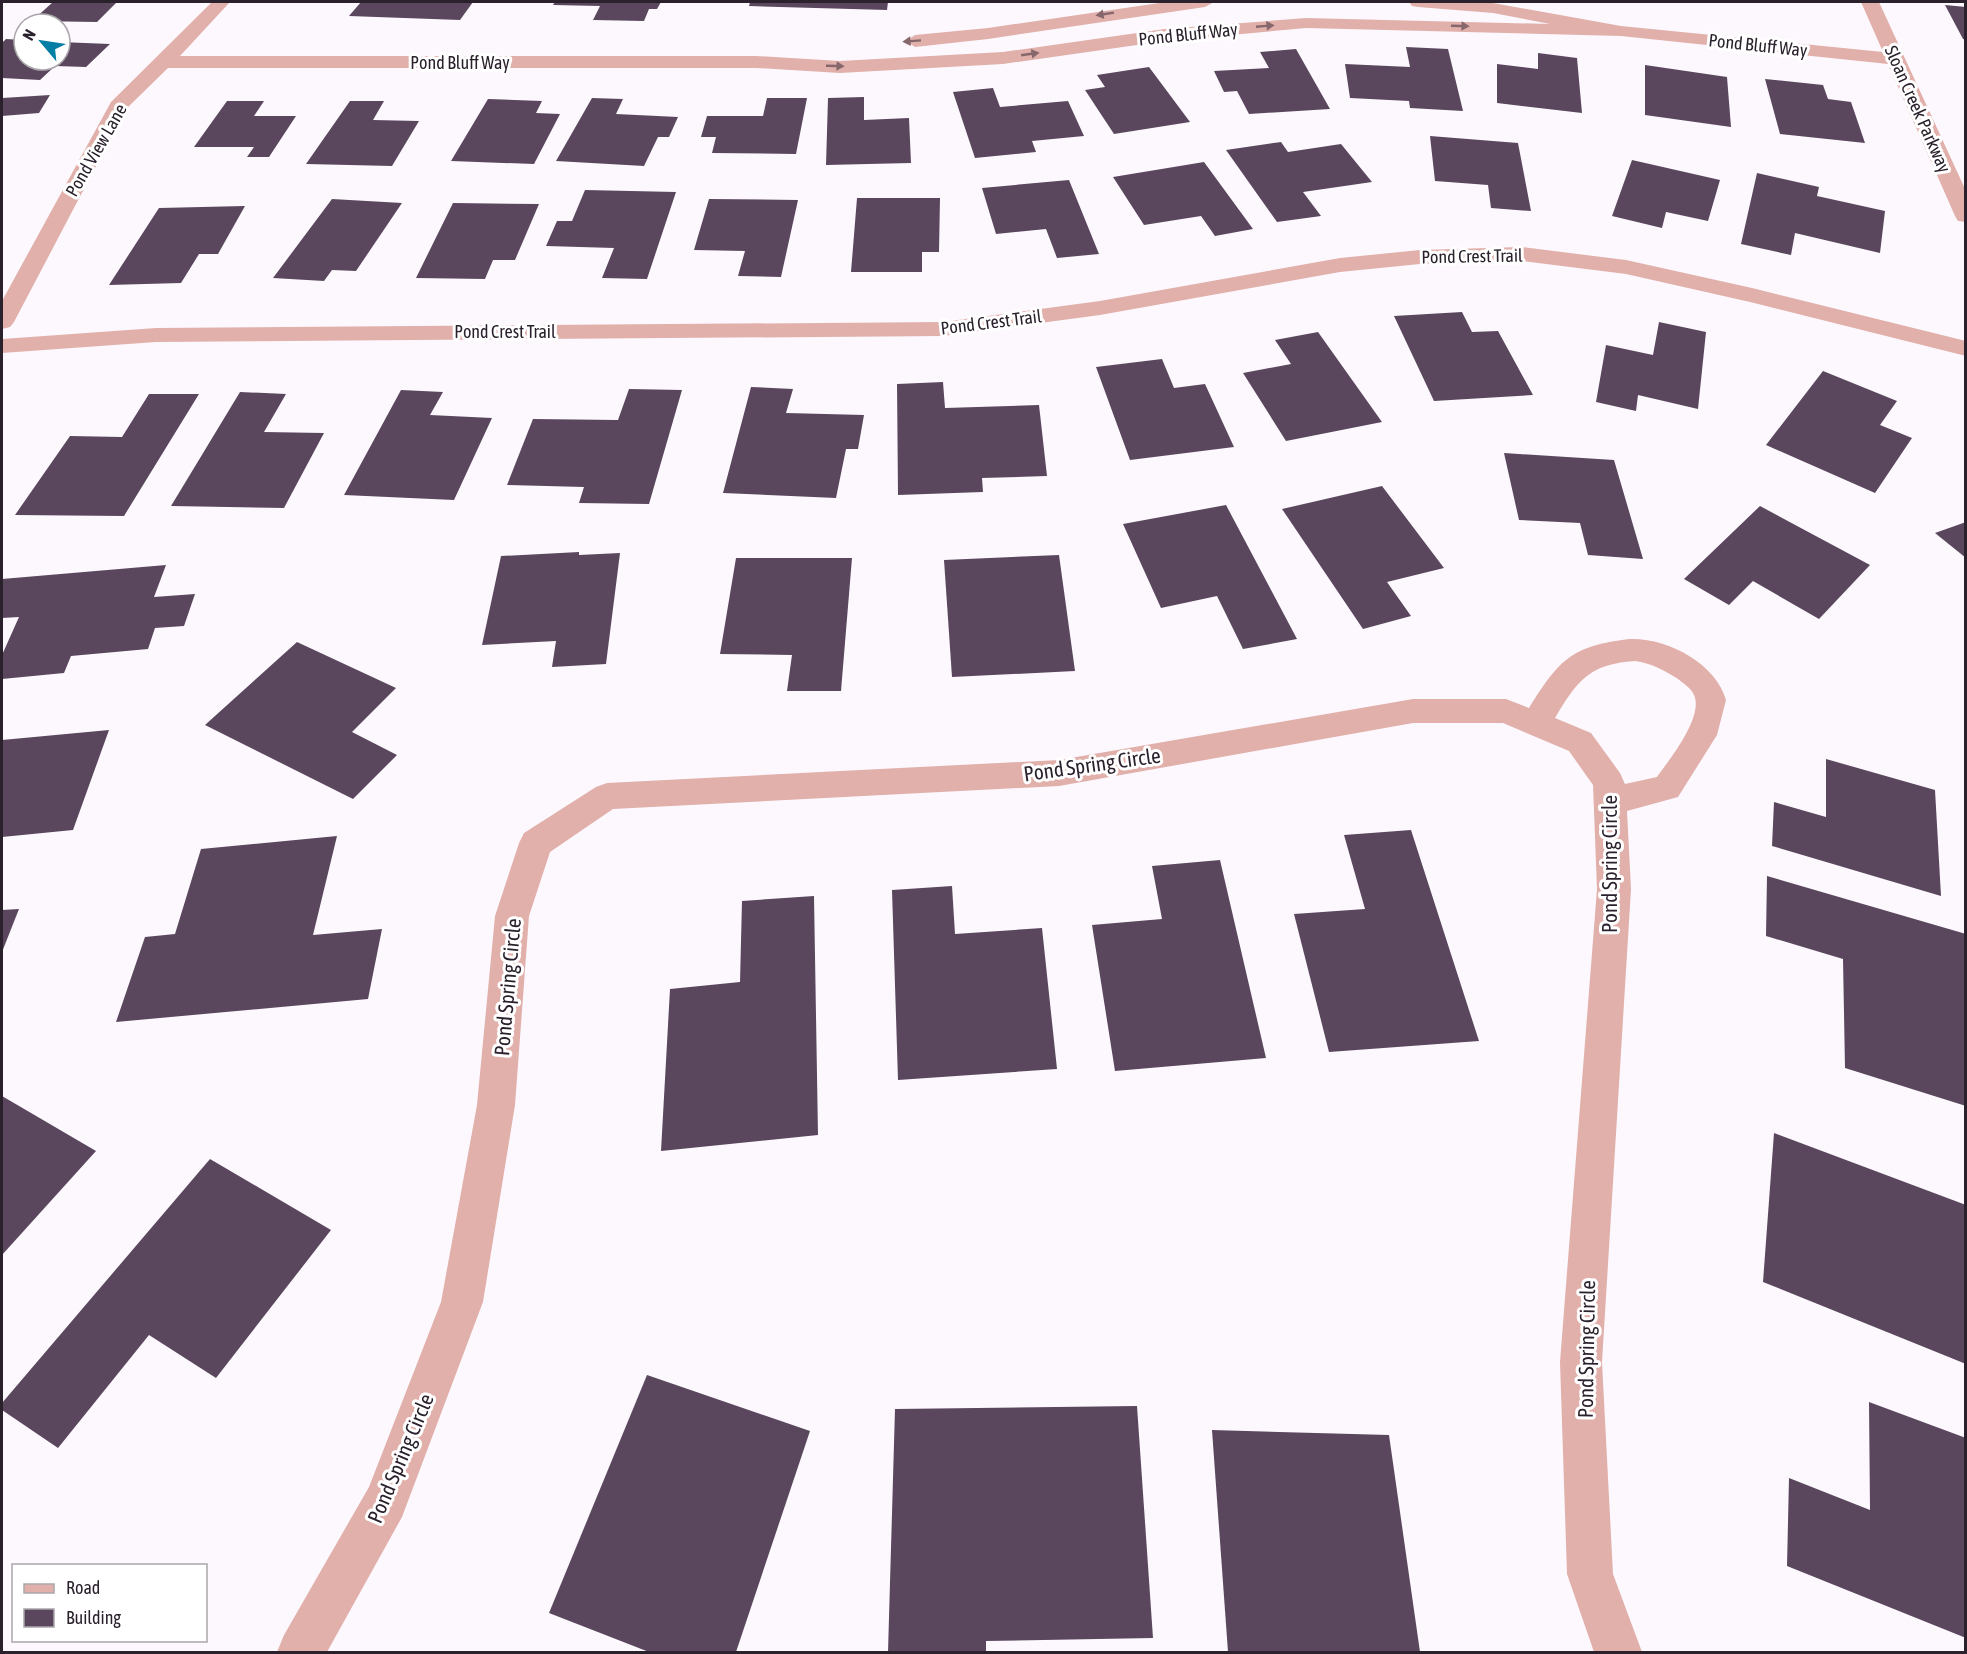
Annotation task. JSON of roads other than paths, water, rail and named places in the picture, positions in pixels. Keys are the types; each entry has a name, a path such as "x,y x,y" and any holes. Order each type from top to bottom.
{"street":[{"name":"Pond View Lane","path":"2,322 118,106 202,24 221,2"},
{"name":"Pond Bluff Way","path":"897,42 953,38 1122,11 1205,2"},
{"name":"Pond Bluff Way","path":"1418,2 1493,8 1621,31"},
{"name":"Sloan Creek Parkway","path":"1870,2 1965,216"},
{"name":"Pond Bluff Way","path":"164,62 756,62 840,67 1002,58 1165,34 1306,23 1621,31 1896,59"},
{"name":"Pond Bluff Way","path":"756,62 831,47"},
{"name":"Pond Crest Trail","path":"2,346 167,335 942,329 1100,308 1340,265 1420,257 1521,254 1626,267 1752,295 1965,349"},
{"path":"1536,723 1576,665 1606,654 1638,650 1682,666 1704,682 1711,698 1704,733 1667,788 1610,801"},
{"name":"Pond Spring Circle","path":"301,1653 386,1501 462,1302 496,1105 512,916 536,843 607,796 1059,773 1413,711 1506,711 1580,742 1609,782 1614,889 1581,1362 1590,1574 1618,1653"}]}
